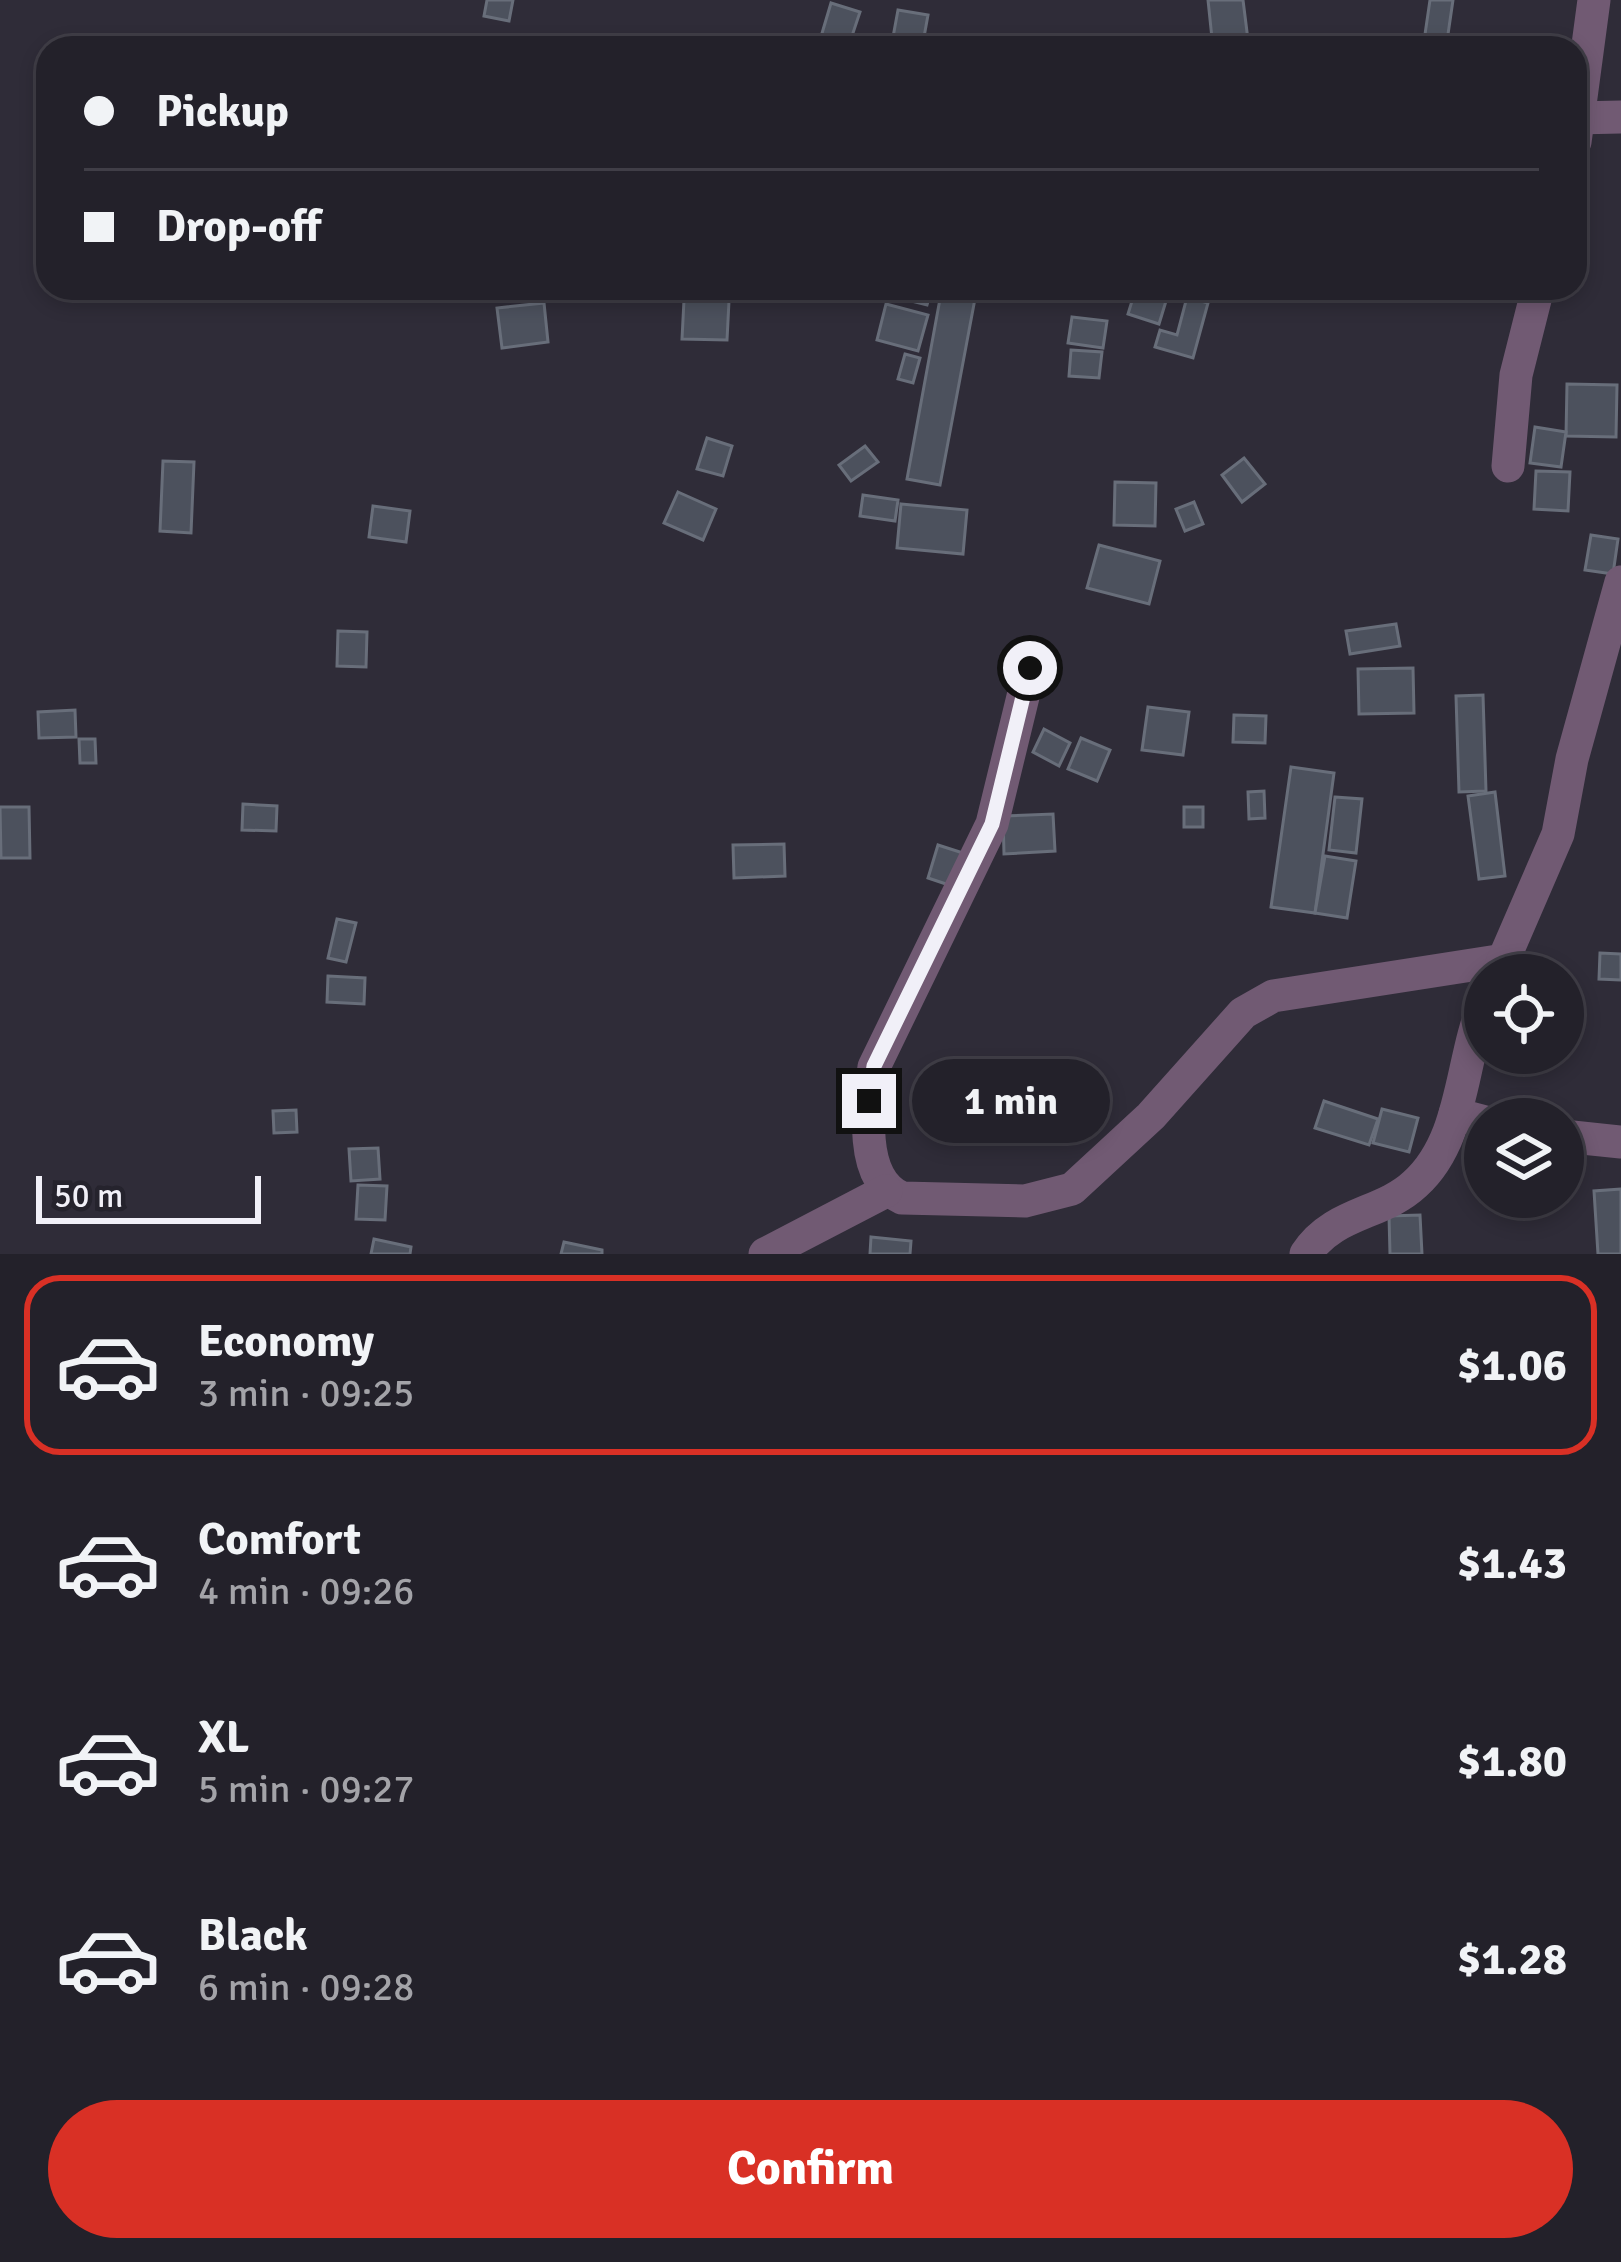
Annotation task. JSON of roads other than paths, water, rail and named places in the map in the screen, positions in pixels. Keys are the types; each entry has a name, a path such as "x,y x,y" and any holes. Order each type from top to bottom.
{"street":[{"path":"1587,52 1594,0"},
{"path":"1587,124 1621,117"},
{"path":"1508,466 1516,375 1535,300"},
{"path":"1507,954 1558,834 1572,759 1621,582"},
{"path":"886,1191 876,1179 872,1151 869,1101 874,1066 992,824 1030,668"},
{"path":"765,1254 886,1191 935,1199 1048,1198 1072,1189 1151,1116 1243,1013 1273,997 1464,973"},
{"path":"1306,1254 1337,1222 1414,1186 1464,1125"},
{"path":"1584,1138 1621,1142"}]}
